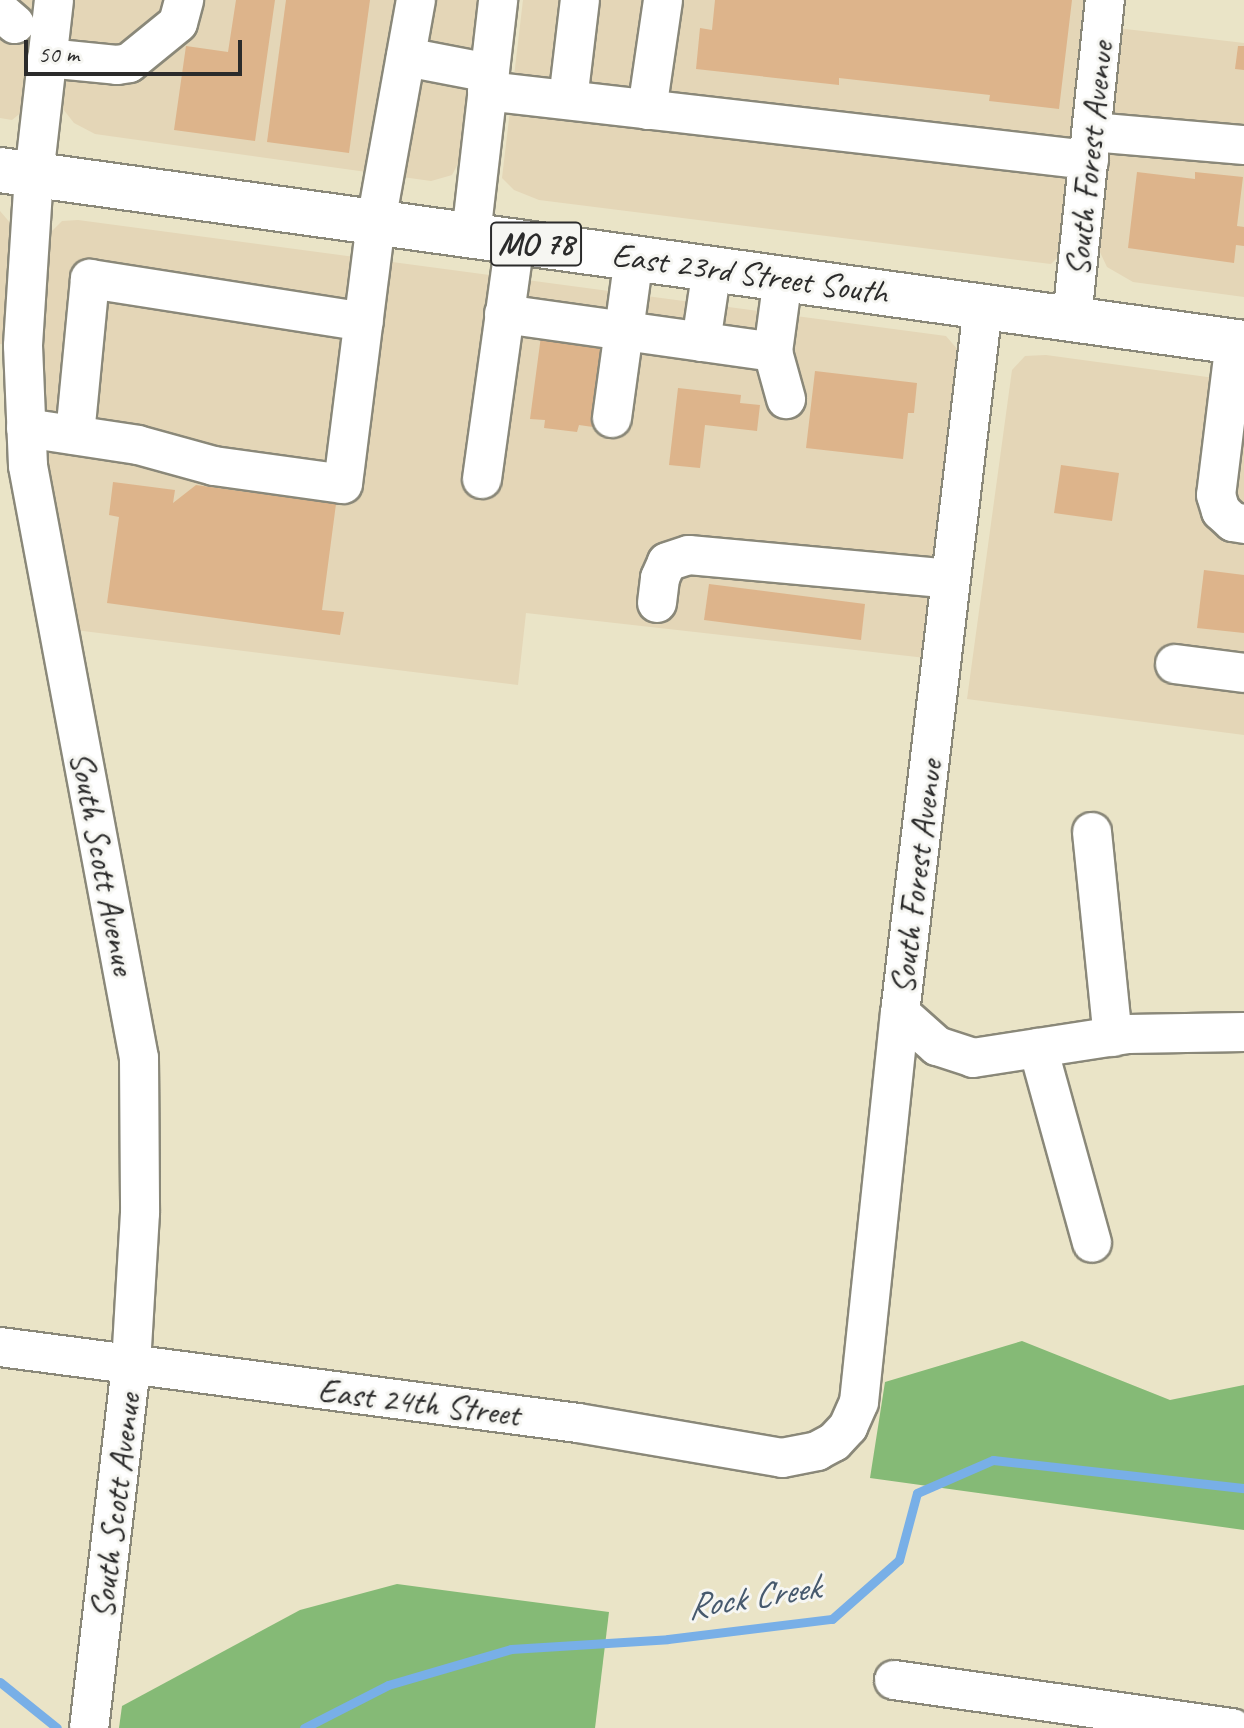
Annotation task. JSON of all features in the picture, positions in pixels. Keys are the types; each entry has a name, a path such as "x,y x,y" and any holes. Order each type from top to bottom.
{"main road":[{"name":"East 23rd Street South","path":"17,172 1072,318"},
{"name":"MO 78","path":"1072,318 1240,342"}],"street":[{"name":"South Scott Avenue","path":"54,0 47,58 17,172 28,466 139,1058 140,1213 131,1366 89,1728"},
{"path":"47,58 117,65 129,63 178,23 184,0"},
{"path":"26,428 138,445 214,466 343,484 376,222 416,0"},
{"path":"471,235 498,0"},
{"path":"568,100 580,0"},
{"path":"647,110 663,0"},
{"name":"South Forest Avenue","path":"1072,318 1105,0"},
{"path":"406,57 488,82 568,100 647,110 1090,146 1244,145"},
{"path":"482,479 515,241"},
{"path":"612,418 634,257"},
{"path":"701,342 712,268"},
{"path":"783,278 773,352 786,399"},
{"path":"75,435 90,279 364,322"},
{"name":"South Forest Avenue","path":"834,1442 848,1427 859,1402 900,1013 983,306"},
{"path":"504,314 773,352"},
{"path":"1240,342 1235,416 1216,495 1221,511 1233,522 1244,524"},
{"path":"657,603 660,578 667,562 689,555 951,579"},
{"path":"1175,664 1244,673"},
{"path":"1092,832 1113,1037"},
{"path":"900,1013 937,1046 973,1058 1113,1037 1244,1032"},
{"path":"1038,1048 1092,1243"},
{"name":"East 24th Street","path":"0,1347 578,1423 782,1458 817,1451 834,1442"},
{"path":"894,1680 1233,1728"}],"shaded area":[{"path":"0,0 43,0 23,111 12,120 0,118"},
{"path":"73,0 479,0 462,156 452,175 431,181 95,134 74,123 63,109"},
{"path":"523,0 1094,0 1065,250 1051,264 539,200 514,190 502,178"},
{"path":"1117,28 1244,43 1244,297 1133,282 1107,267 1098,248"},
{"path":"0,211 12,225 12,346 0,344"},
{"path":"78,220 946,336 958,350 964,371 926,658 526,613 518,685 75,630 46,482 41,406 42,290 49,234 62,221"},
{"path":"1046,355 1244,382 1244,735 967,699 1012,370 1025,356"}],"green space":[{"path":"1022,1341 1170,1400 1244,1385 1244,1530 870,1478 885,1382"},
{"path":"397,1584 609,1612 595,1728 119,1728 122,1706 300,1610"}],"building":[{"path":"236,0 275,0 255,141 174,130 186,46 228,52"},
{"path":"286,0 370,0 349,153 267,142"},
{"path":"715,0 1072,0 1059,109 989,101 990,95 839,78 839,85 696,69 700,28 712,30"},
{"path":"1238,46 1244,46 1244,70 1235,69"},
{"path":"1137,172 1195,179 1195,172 1243,177 1237,226 1244,227 1244,246 1236,245 1234,263 1128,248"},
{"path":"541,336 604,344 593,427 579,425 577,432 544,428 545,420 530,419"},
{"path":"815,371 917,383 914,413 908,413 903,459 806,448"},
{"path":"678,388 741,395 740,403 760,405 757,431 705,425 700,468 669,465"},
{"path":"1061,465 1119,473 1112,521 1054,513"},
{"path":"113,482 175,490 173,503 196,485 336,504 322,610 344,612 340,635 107,603 119,517 109,515"},
{"path":"1204,570 1244,575 1244,633 1197,628"},
{"path":"709,584 865,604 861,640 704,620"}],"waterway":[{"name":"Rock Creek","path":"304,1728 388,1685 511,1649 668,1639 832,1619 899,1560 917,1493 993,1460 1244,1488"},
{"name":"Rock Creek","path":"0,1682 57,1728"}]}
